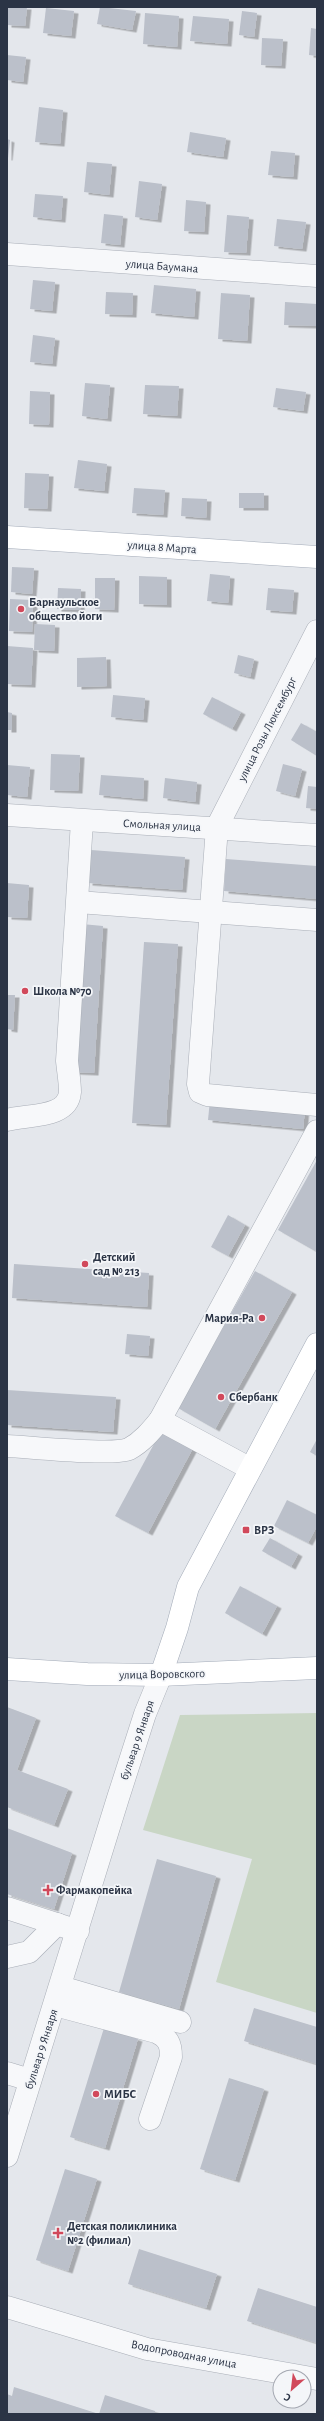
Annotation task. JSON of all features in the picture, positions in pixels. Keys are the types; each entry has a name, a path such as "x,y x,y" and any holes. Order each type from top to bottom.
{"main road":[{"name":"улица 8 Марта","path":"7,537 317,557"},
{"name":"бульвар 9 Января","path":"161,1675 177,1628 188,1587 249,1468 317,1344"},
{"name":"улица Воровского","path":"7,1669 161,1675 317,1668"}],"street":[{"name":"улица Баумана","path":"7,254 317,276"},
{"name":"улица Розы Люксембург","path":"217,827 317,631"},
{"name":"Смольная улица","path":"7,815 82,821 217,827 317,835"},
{"path":"7,1120 56,1111 65,1106 70,1093 67,1061 82,821"},
{"path":"217,827 212,911 198,1084 200,1092 207,1095 317,1105"},
{"path":"78,902 317,920"},
{"path":"7,1446 111,1451 128,1449 144,1438 160,1420 317,1131"},
{"path":"160,1420 249,1468"},
{"name":"бульвар 9 Января","path":"7,2156 58,1996 144,1714 161,1675"},
{"path":"7,1908 78,1931"},
{"path":"7,1957 29,1952 57,1924"},
{"path":"58,1996 180,2022"},
{"path":"58,1996 156,2032 166,2038 171,2046 171,2057 150,2119"},
{"path":"7,2073 30,2080"},
{"name":"Водопроводная улица","path":"7,2306 148,2349 317,2379"}],"green space":[{"path":"317,1713 317,2013 216,1982 252,1859 143,1830 180,1715"}],"building":[{"path":"7,7 27,7 25,26 7,25"},
{"path":"100,7 136,11 132,30 97,24"},
{"path":"46,8 74,11 71,36 43,33"},
{"path":"242,11 257,13 254,37 239,35"},
{"path":"145,13 179,16 177,47 143,44"},
{"path":"193,16 229,19 227,44 190,41"},
{"path":"311,28 317,29 317,56 309,55"},
{"path":"262,38 283,39 281,66 261,65"},
{"path":"7,55 26,57 23,82 7,80"},
{"path":"39,107 63,110 60,144 35,142"},
{"path":"190,132 226,138 223,157 187,152"},
{"path":"7,139 10,140 8,158 7,158"},
{"path":"271,151 295,153 293,177 268,175"},
{"path":"87,162 112,164 109,195 84,192"},
{"path":"139,181 162,184 157,220 135,217"},
{"path":"35,194 63,196 61,220 33,217"},
{"path":"186,200 206,202 204,232 184,231"},
{"path":"104,214 123,216 120,245 101,243"},
{"path":"227,215 249,217 246,253 224,252"},
{"path":"277,219 306,222 302,249 274,246"},
{"path":"33,280 55,282 52,311 30,309"},
{"path":"154,285 196,289 194,317 151,313"},
{"path":"106,292 133,293 132,315 105,314"},
{"path":"221,293 250,295 247,341 218,339"},
{"path":"285,302 317,304 317,326 284,325"},
{"path":"33,335 55,338 52,364 30,362"},
{"path":"85,383 110,385 107,419 82,416"},
{"path":"145,385 179,386 177,416 143,414"},
{"path":"276,388 306,392 303,411 273,407"},
{"path":"30,391 50,392 49,425 29,424"},
{"path":"78,460 107,464 104,491 74,488"},
{"path":"25,473 49,474 47,509 24,508"},
{"path":"134,488 165,490 163,515 132,513"},
{"path":"239,493 264,493 264,508 239,508"},
{"path":"182,498 207,499 206,518 181,516"},
{"path":"12,567 34,568 32,594 11,592"},
{"path":"210,574 230,576 228,603 207,601"},
{"path":"139,576 167,577 167,605 139,604"},
{"path":"95,578 115,578 114,610 95,609"},
{"path":"58,588 81,589 80,610 57,609"},
{"path":"268,588 294,590 292,612 266,610"},
{"name":"Барнаульское общество йоги","path":"10,599 33,600 32,632 9,631"},
{"path":"35,624 55,625 54,651 34,650"},
{"path":"7,646 33,648 31,685 7,684"},
{"path":"238,655 254,659 250,677 234,673"},
{"path":"106,657 107,686 77,687 77,658"},
{"path":"113,695 145,698 143,720 111,717"},
{"path":"212,697 241,712 232,729 203,714"},
{"path":"7,712 12,713 12,730 7,730"},
{"path":"301,723 317,732 317,756 291,740"},
{"path":"51,754 80,755 78,791 50,790"},
{"path":"283,764 302,769 295,796 276,791"},
{"path":"7,765 30,767 27,797 7,795"},
{"path":"101,775 144,778 143,799 99,795"},
{"path":"165,778 197,782 195,802 163,798"},
{"path":"308,786 317,787 317,809 306,808"},
{"path":"91,850 185,857 182,890 88,883"},
{"path":"226,859 317,866 317,899 224,891"},
{"path":"7,883 29,885 27,918 7,917"},
{"path":"82,924 103,926 94,1073 73,1072"},
{"path":"144,942 178,944 166,1125 132,1123"},
{"path":"7,995 15,995 13,1030 7,1029"},
{"path":"210,1100 305,1109 303,1129 208,1120"},
{"path":"317,1160 317,1248 315,1251 278,1230"},
{"path":"228,1215 245,1225 228,1256 211,1247"},
{"path":"14,1264 149,1273 147,1307 12,1298"},
{"path":"255,1271 292,1292 215,1429 178,1408"},
{"path":"127,1334 150,1336 148,1356 125,1354"},
{"path":"7,1390 116,1397 113,1432 7,1425"},
{"path":"161,1431 193,1448 148,1533 115,1516"},
{"path":"317,1439 317,1456 310,1452"},
{"path":"287,1500 317,1515 317,1526 308,1543 274,1526"},
{"path":"270,1538 298,1554 291,1567 262,1551"},
{"path":"240,1586 277,1606 262,1634 225,1613"},
{"path":"7,1707 36,1718 17,1770 68,1789 54,1825 7,1807"},
{"path":"7,1828 72,1853 54,1909 7,1894"},
{"path":"157,1859 216,1876 179,2009 119,1992"},
{"path":"254,2008 317,2027 317,2064 244,2041"},
{"path":"104,2028 138,2039 105,2148 70,2137"},
{"path":"229,2078 264,2089 235,2180 200,2169"},
{"path":"65,2169 97,2179 68,2271 36,2260"},
{"path":"139,2249 217,2274 206,2308 128,2284"},
{"path":"258,2288 317,2307 317,2343 247,2321"},
{"path":"14,2387 99,2414 7,2414 7,2394 12,2396"},
{"path":"105,2395 155,2411 155,2414 99,2414"}],"place":[{"name":"Барнаульское общество йоги","path":"21,609"},
{"name":"Школа №70","path":"25,991"},
{"name":"Детский сад № 213","path":"85,1264"},
{"name":"Мария-Ра","path":"262,1318"},
{"name":"Сбербанк","path":"221,1397"},
{"name":"ВРЗ","path":"246,1530"},
{"name":"Фармакопейка","path":"48,1890"},
{"name":"МИБС","path":"96,2094"},
{"name":"Детская поликлиника №2 (филиал)","path":"58,2233"}]}
